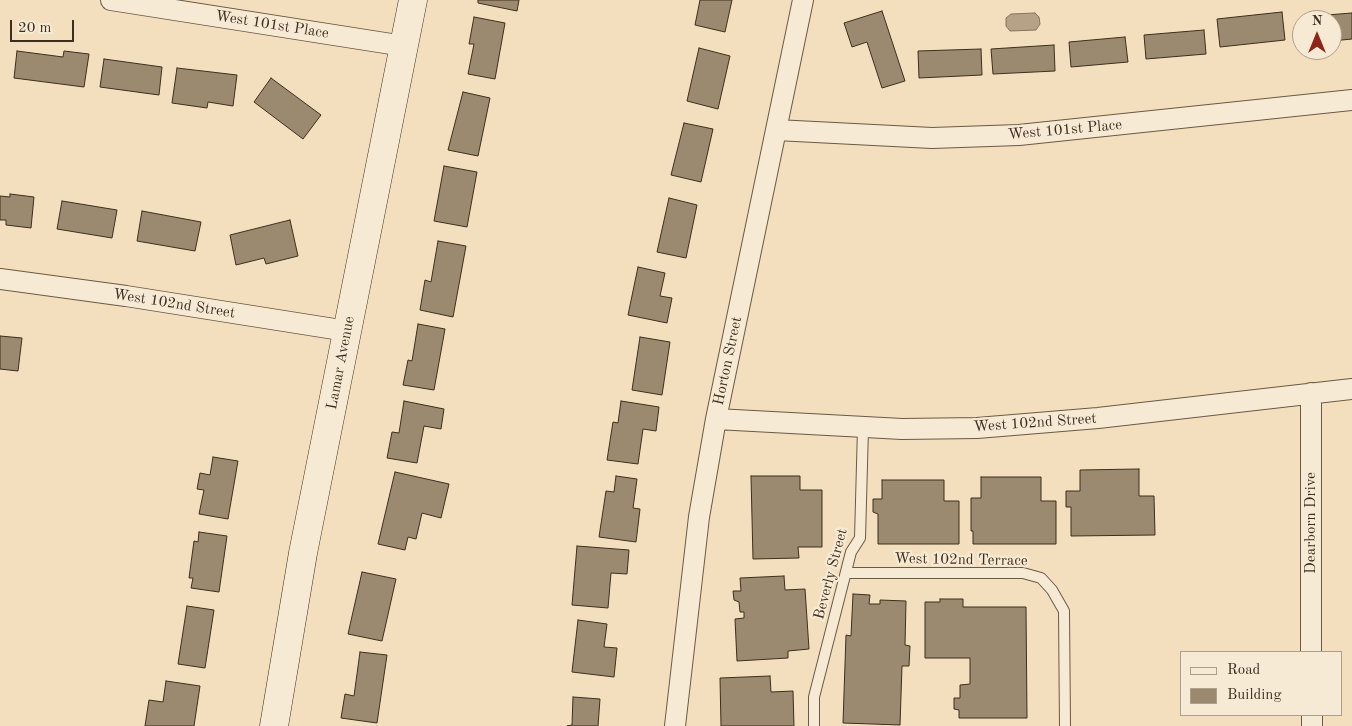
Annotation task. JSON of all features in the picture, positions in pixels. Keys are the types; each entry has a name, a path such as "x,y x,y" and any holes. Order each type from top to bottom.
{"street":[{"name":"West 101st Place","path":"110,0 404,46"},
{"name":"Lamar Avenue","path":"274,726 303,554 413,0"},
{"name":"Horton Street","path":"675,726 698,526 716,419 803,0"},
{"name":"West 101st Place","path":"776,130 932,138 1019,134 1352,100"},
{"name":"West 102nd Street","path":"0,279 116,294 347,331"},
{"name":"West 102nd Street","path":"716,419 863,428 920,429 1047,423 1352,389"},
{"name":"Dearborn Drive","path":"1311,393 1311,651"}],"lane":[{"name":"Beverly Street","path":"814,726 814,697 851,552 860,538 863,428"},
{"name":"West 102nd Terrace","path":"846,573 1023,574 1041,578 1052,590 1064,611 1065,726"}],"shaded area":[{"path":"1035,13 1039,17 1040,24 1036,30 1010,31 1006,26 1006,18 1011,14"}],"building":[{"path":"478,0 519,0 517,11 478,3"},
{"path":"700,0 732,0 725,32 695,25"},
{"path":"882,11 905,81 882,88 867,42 852,47 844,23"},
{"path":"1282,12 1285,40 1220,47 1217,19"},
{"path":"1352,13 1352,39 1342,40 1342,14"},
{"path":"474,17 505,23 495,79 468,74 474,44 469,44"},
{"path":"1204,30 1206,54 1146,59 1144,35"},
{"path":"1125,37 1128,62 1071,67 1069,42"},
{"path":"1054,45 1055,71 993,74 991,49"},
{"path":"699,48 730,56 718,109 687,101"},
{"path":"981,49 982,75 919,78 918,51"},
{"path":"17,51 63,57 64,51 89,54 84,87 14,78"},
{"path":"104,59 162,67 159,95 100,87"},
{"path":"177,68 237,75 233,106 208,102 207,108 172,103"},
{"path":"271,78 321,115 303,139 254,102"},
{"path":"463,92 490,98 478,156 448,150"},
{"path":"684,123 713,129 701,182 671,175"},
{"path":"444,166 477,172 467,227 434,221"},
{"path":"10,194 34,197 31,228 6,225 6,220 0,220 0,196 10,197"},
{"path":"669,198 697,205 686,258 657,252"},
{"path":"62,201 117,210 112,238 57,229"},
{"path":"142,211 201,222 195,251 137,241"},
{"path":"290,220 298,256 266,264 264,258 236,265 230,235"},
{"path":"438,241 466,246 453,317 420,310 425,280 431,282"},
{"path":"638,267 665,273 660,296 672,298 667,323 628,315"},
{"path":"418,324 445,329 434,390 403,385 408,360 412,361"},
{"path":"0,336 22,338 18,371 0,369"},
{"path":"640,337 670,342 662,395 632,390"},
{"path":"404,401 444,409 441,429 424,426 417,463 387,458 392,432 399,433"},
{"path":"621,401 659,407 656,431 643,429 638,464 607,460 613,422 618,423"},
{"path":"213,457 238,461 228,519 199,514 204,490 197,489 200,473 210,475"},
{"path":"1139,469 1139,496 1154,496 1155,535 1071,536 1071,507 1066,507 1066,491 1080,491 1080,470"},
{"path":"395,472 449,484 441,518 422,513 416,539 408,537 405,550 378,544"},
{"path":"616,476 637,479 633,508 640,509 636,542 599,537 606,491 614,492"},
{"path":"751,476 800,476 800,490 822,490 822,547 798,547 799,558 753,559"},
{"path":"981,477 1041,477 1041,501 1056,501 1056,544 973,544 971,498 981,498"},
{"path":"882,480 944,480 944,501 959,501 959,544 878,544 878,514 873,512 873,499 882,499"},
{"path":"199,532 227,536 219,592 191,588 193,578 189,578 194,541 198,542"},
{"path":"577,546 629,550 627,574 611,573 608,608 572,605"},
{"path":"362,572 396,579 382,641 348,634"},
{"path":"784,576 785,590 805,589 809,649 788,651 788,658 737,661 735,619 744,618 744,612 740,612 739,602 734,600 733,591 741,591 740,578"},
{"path":"853,594 870,595 869,604 880,604 880,600 906,601 905,645 910,646 909,666 902,666 900,725 843,723 846,635 851,636"},
{"path":"940,599 963,599 963,607 1026,607 1027,718 959,718 959,710 954,709 954,698 960,698 960,685 970,684 970,658 925,658 925,602 940,602"},
{"path":"187,606 214,610 205,668 178,664"},
{"path":"578,620 607,624 604,647 617,648 614,677 572,672"},
{"path":"360,652 387,655 377,723 341,718 345,694 354,696"},
{"path":"770,676 771,692 793,691 794,726 721,726 720,678"},
{"path":"166,681 200,686 194,726 145,726 149,700 163,702"},
{"path":"573,697 600,699 598,726 567,726 572,725"}]}
